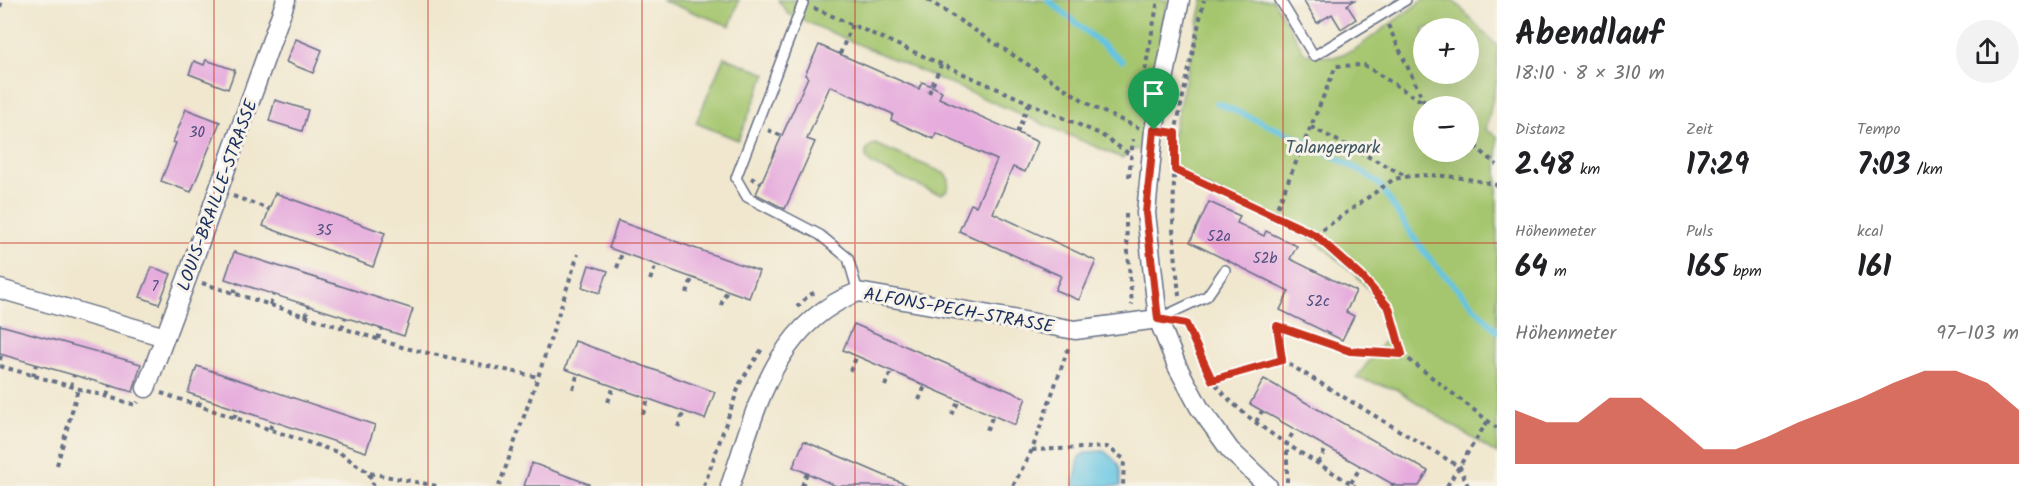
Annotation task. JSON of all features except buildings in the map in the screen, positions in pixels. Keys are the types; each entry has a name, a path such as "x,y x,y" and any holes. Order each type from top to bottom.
{"street":[{"name":"LOUIS-BRAILLE-STRASSE","path":"146,388 188,278 286,0"},
{"path":"1180,0 1154,130 1146,213 1158,319 1177,366 1199,407 1230,450 1268,486"},
{"path":"0,289 165,337"},
{"name":"ALFONS-PECH-STRASSE","path":"730,486 769,377 795,336 807,321 838,300 858,292 1075,330 1158,319"}],"lane":[{"path":"1280,0 1314,57 1406,0"},
{"path":"803,3 736,178 747,197 820,235 848,258 858,292"},
{"path":"1158,319 1207,296 1225,270"}],"path":[{"path":"0,7 2,0"},
{"path":"927,0 1095,108 1135,128 1175,133"},
{"path":"1204,0 1175,133 1173,229 1180,309 1212,380 1234,406 1287,444 1353,485 1361,466"},
{"path":"803,3 1100,134 1131,155"},
{"path":"1383,15 1421,96"},
{"path":"840,54 852,25"},
{"path":"928,93 941,65"},
{"path":"1274,215 1336,66 1364,65 1413,96"},
{"path":"1017,132 1029,103"},
{"path":"1311,127 1407,176"},
{"path":"1479,149 1497,164"},
{"path":"1175,170 1315,235 1361,276 1389,308 1402,354"},
{"path":"1315,235 1394,179 1407,176 1458,176 1497,185"},
{"path":"219,190 269,209"},
{"path":"617,268 622,253"},
{"path":"498,486 538,377 578,254"},
{"path":"650,280 656,265"},
{"path":"188,278 405,348 538,377"},
{"path":"687,293 692,278"},
{"path":"234,293 237,283"},
{"path":"721,305 727,290"},
{"path":"270,305 273,295"},
{"path":"306,316 309,306"},
{"path":"342,328 345,318"},
{"path":"1158,319 1186,324"},
{"path":"1282,360 1277,326 1350,351 1402,354 1497,428"},
{"path":"378,339 381,329"},
{"path":"1013,486 1032,450 1075,330"},
{"path":"704,486 740,383 765,346"},
{"path":"0,360 2,355"},
{"path":"850,371 857,356"},
{"path":"1212,380 1282,360 1460,467 1468,486"},
{"path":"33,376 36,364"},
{"path":"0,366 136,405"},
{"path":"885,386 891,371"},
{"path":"573,389 578,374"},
{"path":"70,386 74,375"},
{"path":"107,396 110,385"},
{"path":"608,402 614,386"},
{"path":"919,400 925,386"},
{"path":"57,465 78,388"},
{"path":"146,388 340,453 369,473 437,486"},
{"path":"199,406 201,398"},
{"path":"643,414 648,399"},
{"path":"952,415 959,400"},
{"path":"234,418 237,410"},
{"path":"678,427 684,411"},
{"path":"1256,422 1262,411"},
{"path":"987,430 993,415"},
{"path":"270,429 273,422"},
{"path":"1448,486 1487,422"},
{"path":"1287,486 1287,444 1295,429"},
{"path":"305,441 307,433"},
{"path":"340,453 343,445"},
{"path":"1032,450 1107,447 1124,459 1122,486"},
{"path":"1318,463 1327,447"},
{"path":"369,473 374,486"},
{"path":"802,486 807,474"}],"green space":[{"path":"661,0 739,0 730,26"},
{"path":"778,0 1168,0 1145,115 1142,149 1131,150 1122,158 788,14"},
{"name":"Talangerpark","path":"1203,0 1273,0 1305,54 1334,57 1354,50 1423,0 1453,0 1470,18 1413,18 1413,84 1479,84 1479,27 1497,46 1497,79 1486,130 1497,136 1497,454 1396,389 1356,378 1389,335 1381,303 1354,273 1319,244 1283,222 1172,170 1172,138"},
{"path":"724,57 766,74 738,140 696,123"},
{"path":"875,144 944,173 949,180 948,189 942,194 933,192 871,164 866,158 866,153 869,147"}],"water":[{"path":"1104,451 1119,466 1120,486 1074,486 1079,457 1087,452"}],"waterway":[{"path":"1048,0 1122,61"},
{"path":"1217,103 1305,141 1366,174 1380,185 1413,237 1433,263 1497,331"}],"route":[{"path":"1154,130 1175,133 1175,170 1315,235 1361,276 1389,308 1402,354 1350,351 1277,326 1282,360 1212,380 1186,324 1158,319 1146,213 1154,130"}]}
